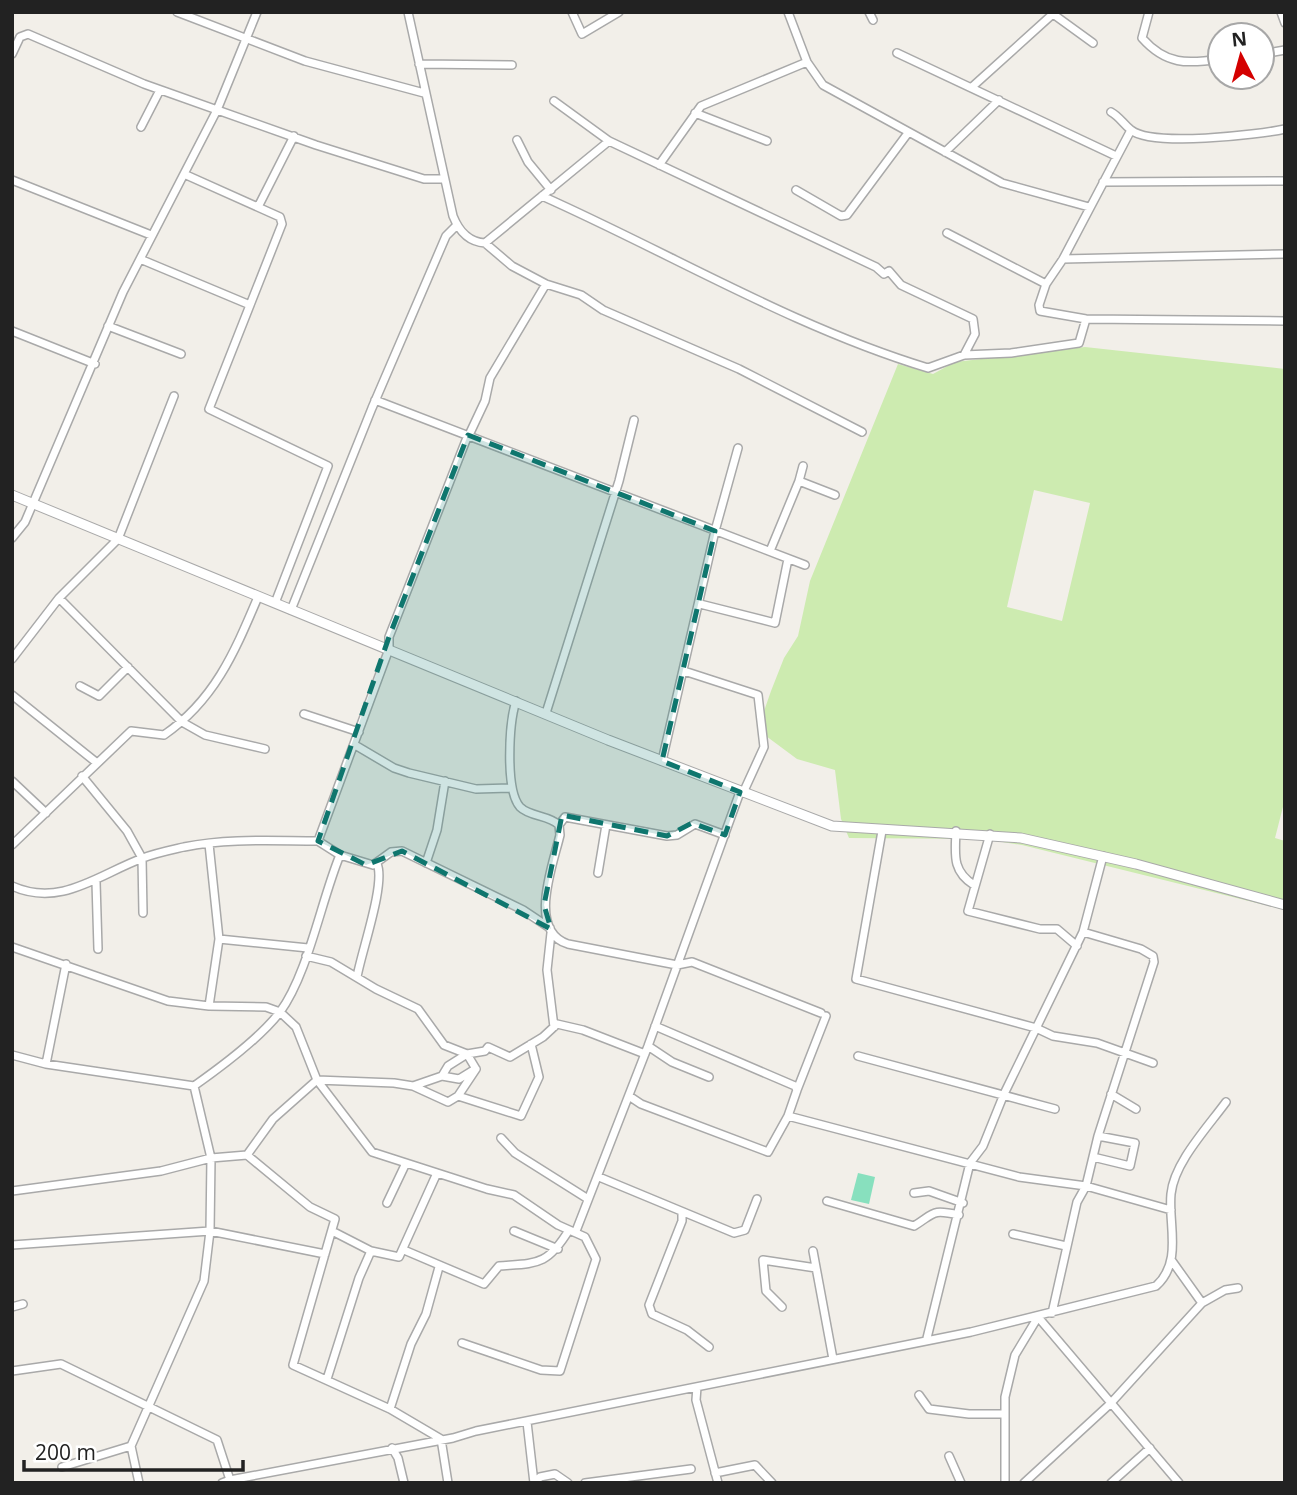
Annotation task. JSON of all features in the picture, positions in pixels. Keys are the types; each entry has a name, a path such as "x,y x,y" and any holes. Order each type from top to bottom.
{"street":[{"path":"177,12 246,40 339,72 374,78 424,93"},
{"path":"12,538 25,522 34,503 95,364 108,326 151,235 217,110 257,12"},
{"path":"408,12 424,93 457,225 459,231 477,243 485,243 609,141"},
{"path":"572,12 582,34 619,12"},
{"path":"788,12 807,62 823,85 1002,183 1089,207"},
{"path":"1149,12 1142,38 1163,57 1178,64 1206,61"},
{"path":"1281,12 1285,23"},
{"path":"972,87 1054,13 1093,43"},
{"path":"12,54 20,37 28,34 160,90 217,110 424,179 444,179"},
{"path":"897,53 1116,156"},
{"path":"659,165 695,113 709,101 807,62"},
{"path":"419,64 512,65"},
{"path":"141,127 160,90"},
{"path":"945,152 999,100"},
{"path":"554,101 609,141 876,267 884,274 889,271 901,285 974,319 975,334 964,355"},
{"path":"1111,112 1120,117 1131,130 1168,138 1255,135 1285,129"},
{"path":"695,113 767,141"},
{"path":"1131,130 1063,259 1046,284 1039,305 1040,311 1086,319 1285,321"},
{"path":"796,190 841,216 847,215 908,133"},
{"path":"258,207 294,136"},
{"path":"517,139 528,162 551,190"},
{"path":"184,174 280,217 282,224 209,410 328,466 275,603"},
{"path":"12,180 151,235"},
{"path":"1103,182 1285,181"},
{"path":"542,196 630,235 734,289 902,360 928,368 964,355 1011,353 1079,343 1086,319"},
{"path":"292,610 375,400 446,236 457,225"},
{"path":"947,233 1046,284"},
{"path":"485,243 512,266 546,285 582,295 603,310 739,369 862,432"},
{"path":"1063,259 1285,254"},
{"path":"139,259 250,305"},
{"path":"318,841 389,649 389,637 468,435 485,401 490,379 546,285"},
{"path":"108,326 181,354"},
{"path":"12,331 95,364"},
{"path":"12,659 60,598 118,539 174,396"},
{"path":"375,400 805,565"},
{"path":"546,713 615,492 634,420"},
{"path":"662,761 715,531 738,449"},
{"path":"770,551 803,466"},
{"path":"799,481 835,495"},
{"path":"12,495 741,793 832,826 882,831 990,834 1103,856 1285,905"},
{"path":"700,604 775,623 788,559"},
{"path":"12,845 131,732 164,735 197,710 224,672 258,597"},
{"path":"60,598 183,722 205,735 265,749"},
{"path":"79,686 99,696 128,667"},
{"path":"404,1250 484,1284 499,1266 533,1265 558,1249 572,1230 599,1177 607,1148 647,1050 741,793 764,747 758,695 684,671"},
{"path":"12,695 97,763"},
{"path":"516,701 510,726 511,788 519,806 559,825"},
{"path":"304,714 359,732"},
{"path":"355,745 394,768 476,789 511,788"},
{"path":"82,776 127,831 142,858 143,914"},
{"path":"12,781 46,813"},
{"path":"426,863 438,830 445,781"},
{"path":"559,825 569,817 674,836 695,824 725,835"},
{"path":"559,825 560,835 544,905 557,939 568,944 677,965 692,962 823,1015 788,1116 768,1152 641,1104 629,1096"},
{"path":"598,873 606,825"},
{"path":"882,831 856,979 1036,1028 1053,1036 1097,1043 1153,1063"},
{"path":"956,831 958,870 974,885"},
{"path":"990,834 968,911 1040,929 1057,929 1077,946"},
{"path":"12,886 23,891 58,894 96,881 142,858 209,844 251,839 318,841 340,855 366,865 377,864 398,851 523,910 551,929"},
{"path":"209,844 219,939 209,1006"},
{"path":"12,1055 46,1064 194,1086 280,1012 302,970 340,855"},
{"path":"927,1338 970,1163 983,1146 1004,1094 1077,946 1103,856"},
{"path":"357,977 380,874 377,864"},
{"path":"96,881 98,949"},
{"path":"551,929 547,970 554,1027"},
{"path":"1052,1313 1077,1202 1086,1186 1098,1136 1139,1016 1154,958 1141,949 1083,932"},
{"path":"219,939 307,952 331,962 418,1009 444,1045 467,1054 476,1069"},
{"path":"12,947 168,1000 209,1006 266,1007 280,1012 296,1027 317,1080 366,1147 380,1156 514,1195 540,1215 572,1230 590,1243 596,1259 560,1371 541,1370 462,1343"},
{"path":"46,1064 66,964"},
{"path":"442,1076 448,1066 467,1054 485,1051 488,1047 510,1057 554,1027 566,1025 647,1050 709,1077"},
{"path":"655,1026 787,1082 797,1090"},
{"path":"458,1096 521,1116 539,1077 531,1044"},
{"path":"858,1056 1055,1109"},
{"path":"247,1155 272,1119 317,1080 376,1081 413,1086 448,1102 458,1096 476,1069"},
{"path":"413,1086 442,1076 459,1079 476,1069"},
{"path":"139,1483 131,1446 204,1281 210,1231 211,1158 194,1086"},
{"path":"1111,1094 1136,1109"},
{"path":"12,1371 61,1364 146,1408 217,1440 226,1482 527,1423 1038,1317 1156,1286 1172,1261 1171,1210 1175,1172 1226,1102"},
{"path":"788,1116 1019,1177 1086,1186 1171,1210"},
{"path":"1093,1157 1130,1166 1135,1143 1098,1136"},
{"path":"501,1138 515,1153 588,1199"},
{"path":"12,1191 161,1171 211,1158 247,1155 310,1206 333,1216 332,1231 293,1365 390,1409 442,1439"},
{"path":"387,1203 406,1163"},
{"path":"332,1231 371,1251 399,1257 437,1172"},
{"path":"599,1177 730,1232 742,1233 757,1199"},
{"path":"914,1193 929,1191 962,1203"},
{"path":"827,1201 914,1226 928,1214 944,1212 959,1215"},
{"path":"682,1212 682,1221 649,1306 652,1314 687,1330 709,1347"},
{"path":"12,1245 210,1231 325,1254"},
{"path":"514,1231 558,1249"},
{"path":"1013,1234 1066,1245"},
{"path":"327,1379 359,1278 371,1251"},
{"path":"813,1251 833,1359"},
{"path":"782,1307 766,1291 763,1261 816,1268"},
{"path":"1172,1261 1202,1303"},
{"path":"390,1409 411,1344 426,1314 439,1267"},
{"path":"1024,1483 1110,1404 1202,1303 1225,1290 1238,1288"},
{"path":"12,1307 23,1304"},
{"path":"1038,1317 1180,1483"},
{"path":"1005,1483 1004,1413 1015,1356 1038,1317"},
{"path":"697,1387 696,1400 718,1483"},
{"path":"919,1395 929,1409 969,1414 1004,1413"},
{"path":"527,1423 535,1483"},
{"path":"442,1439 448,1483"},
{"path":"62,1467 131,1446"},
{"path":"392,1448 398,1458 404,1483"},
{"path":"1111,1483 1150,1448"},
{"path":"949,1456 961,1483"},
{"path":"715,1473 755,1465 772,1483"},
{"path":"585,1483 691,1469"},
{"path":"535,1483 540,1477 555,1474 568,1483"}],"highlighted area":[{"path":"468,435 715,531 662,761 740,792 725,835 692,823 667,836 562,815 544,905 551,929 402,851 366,865 318,841 389,637"}],"green space":[{"path":"1085,347 1285,369 1285,799 1275,838 1285,841 1285,910 1022,845 983,839 849,838 841,819 835,770 797,759 766,736 763,714 784,658 798,636 810,581 898,364 933,374 955,362","holes":["1034,490 1090,503 1062,621 1007,607"]},
{"path":"858,1173 875,1177 869,1204 851,1200"}]}
